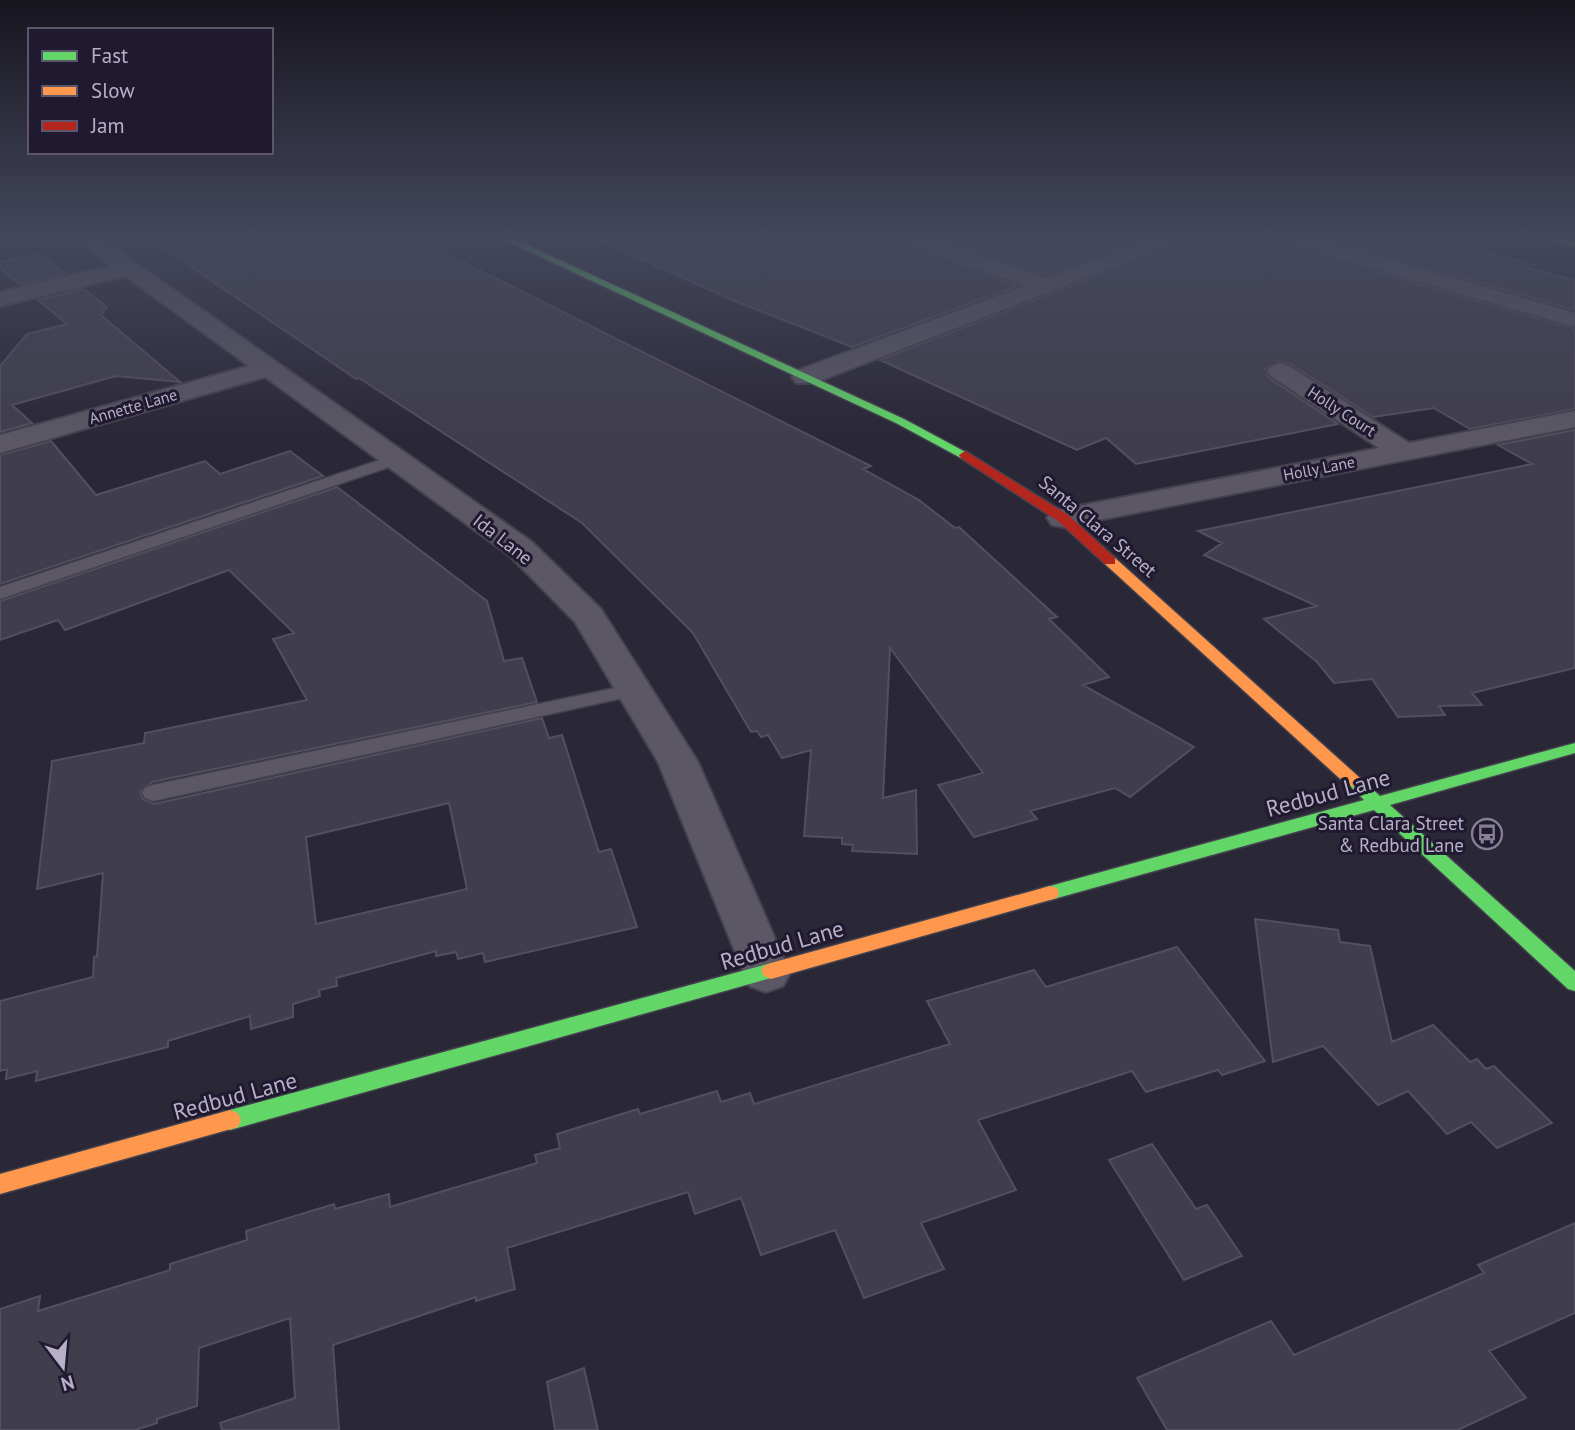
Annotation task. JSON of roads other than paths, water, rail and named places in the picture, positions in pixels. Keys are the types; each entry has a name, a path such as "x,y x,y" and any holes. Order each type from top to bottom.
{"main road":[{"name":"Santa Clara Street","path":"646,304 960,450 1063,519 1575,983"},
{"name":"Redbud Lane","path":"0,1185 1575,748"}],"street":[{"name":"Ida Lane","path":"177,304 521,549 589,616 678,762 766,973"},
{"path":"805,377 996,304"},
{"path":"1519,304 1575,320"},
{"name":"Annette Lane","path":"0,444 266,369"},
{"name":"Holly Court","path":"1280,370 1404,452"},
{"name":"Holly Lane","path":"1063,519 1575,419"}],"lane":[{"path":"0,593 395,460"},
{"path":"153,793 634,690"}],"place":[{"name":"Santa Clara Street & Redbud Lane","path":"1487,834"}]}
